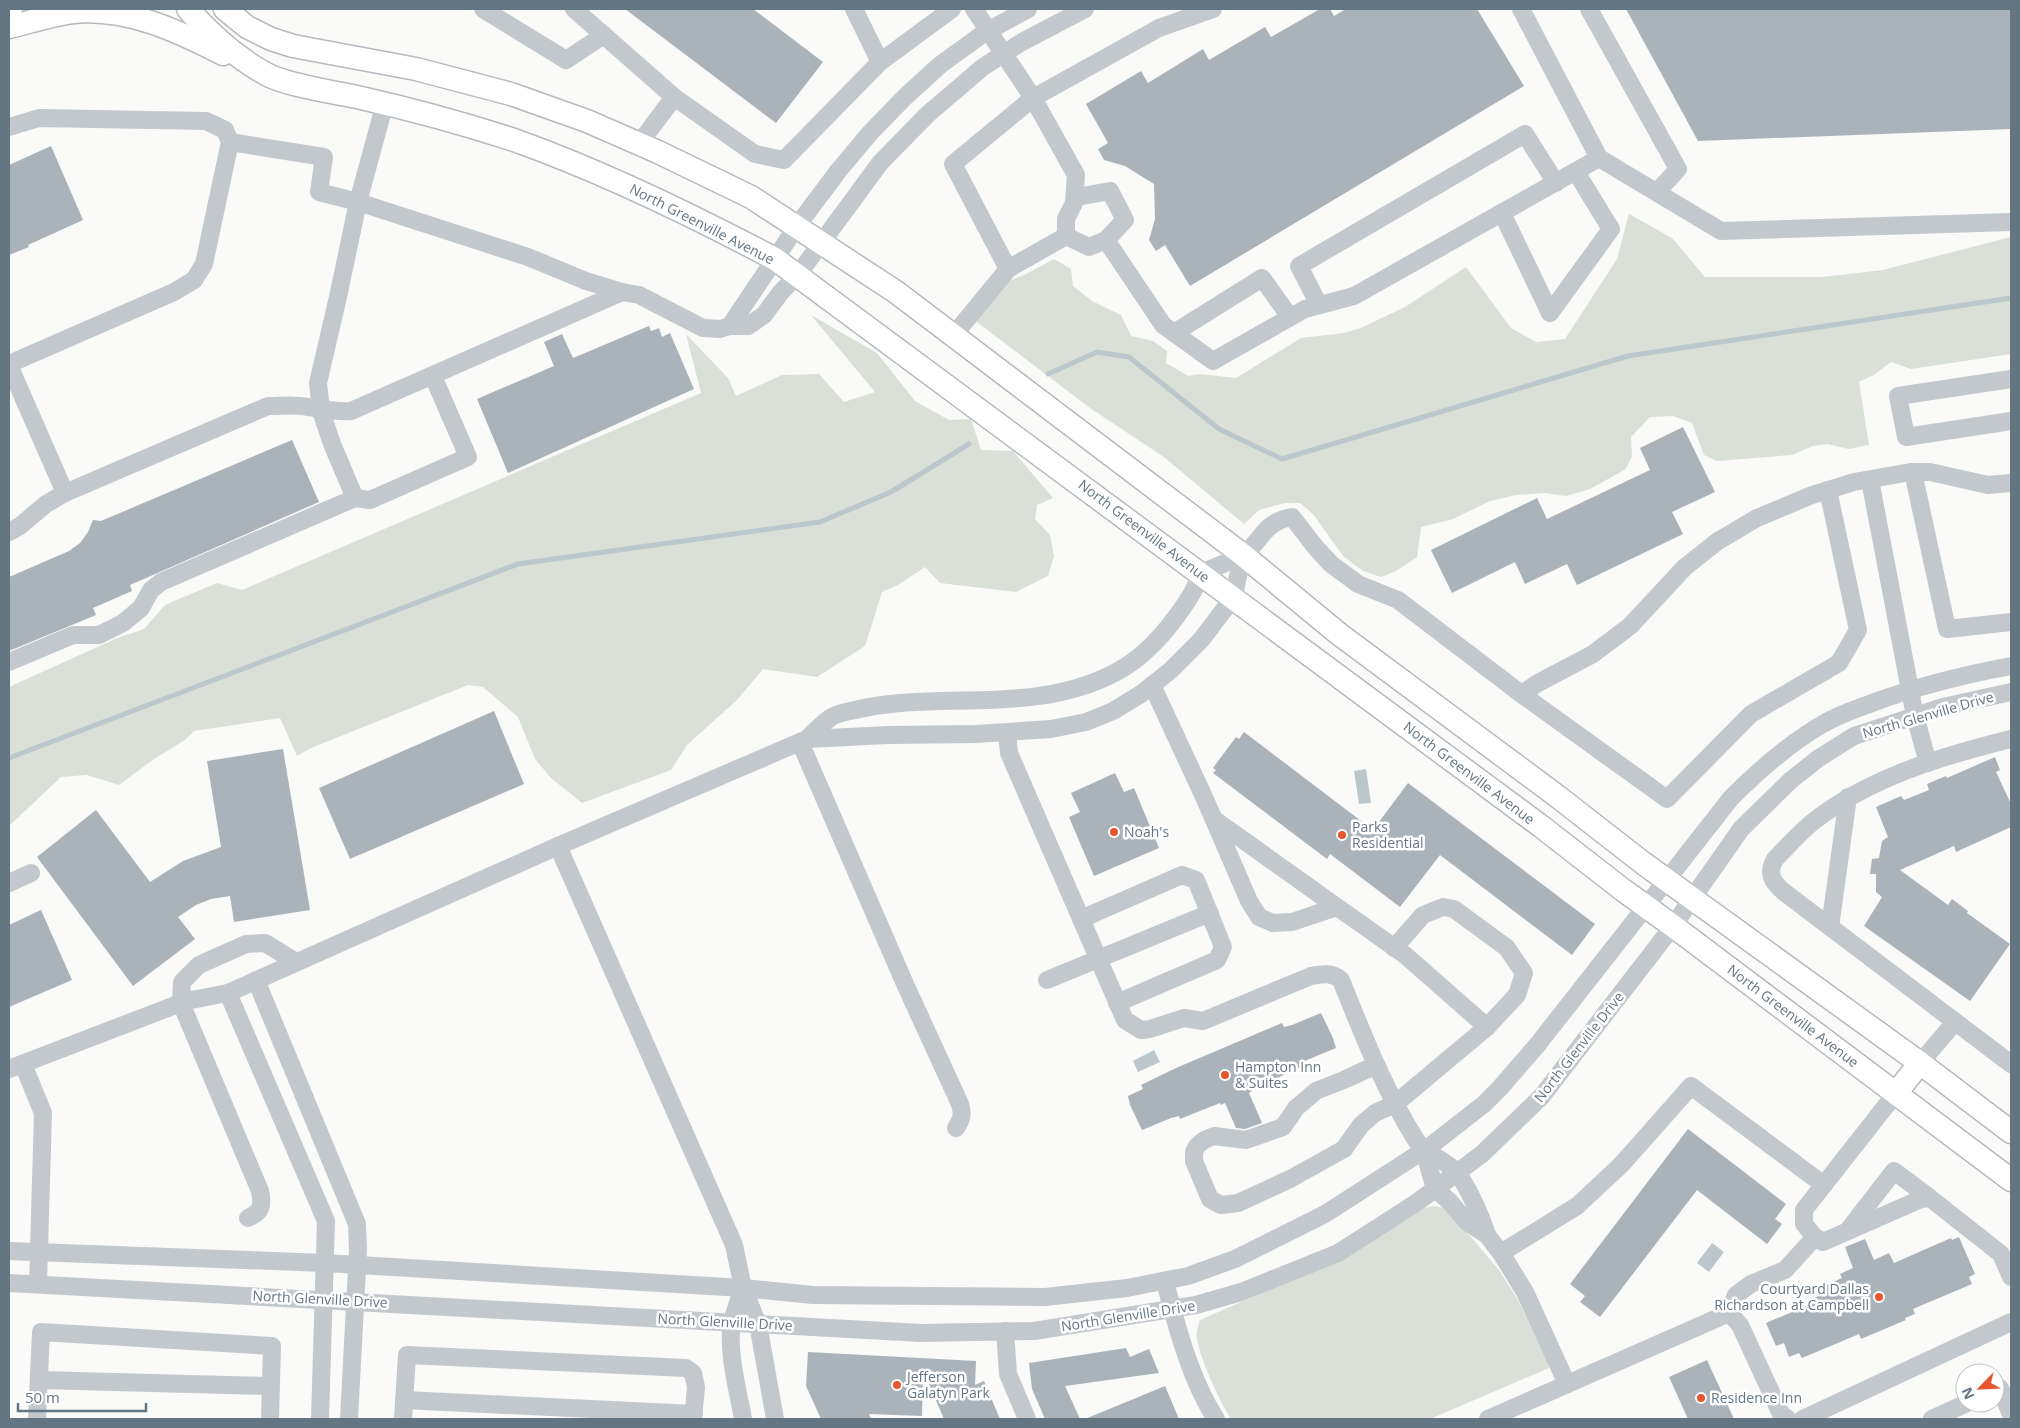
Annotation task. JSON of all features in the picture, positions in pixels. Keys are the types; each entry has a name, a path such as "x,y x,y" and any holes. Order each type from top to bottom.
{"main road":[{"path":"225,9 247,28 293,46 416,68 511,94 587,121 751,197 896,292 1243,555 1339,634 1692,899 1920,1063 2011,1132"},
{"path":"9,27 72,12 99,11 116,13 180,32 267,75"},
{"name":"North Greenville Avenue","path":"195,17 231,50 267,75 437,116 514,141 610,179 697,218 774,259 1233,598 2011,1180"},
{"path":"1896,1093 1920,1063"}],"street":[{"path":"484,9 566,60 604,35"},
{"path":"574,9 674,97 755,154 784,160 880,62 952,9"},
{"path":"854,9 880,62"},
{"path":"974,9 1033,98 1076,175 1074,202"},
{"path":"730,326 750,300 774,259 797,226 839,170 870,133 940,65 989,31 1028,9"},
{"path":"230,142 324,157 319,192 358,202 528,257 586,281 639,295 702,328 720,329 730,326 748,326 764,314 781,292 797,276 880,163 928,114 983,67 1085,9"},
{"path":"1008,270 953,164 1033,98 1159,28 1213,9"},
{"path":"1521,9 1600,158 1721,230 2011,222"},
{"path":"1589,9 1678,169 1656,192"},
{"path":"639,144 674,97"},
{"path":"354,498 321,411 318,382 358,202 385,103"},
{"path":"9,127 39,118 206,121 225,130 230,142 204,264 194,280 174,292 9,364 65,493"},
{"path":"1319,305 1299,266 1525,134 1556,183"},
{"path":"1106,240 1163,325 1213,361 1305,308 1354,296 1600,158"},
{"path":"1502,213 1550,313 1611,229 1576,172"},
{"path":"1110,191 1125,220 1106,240 1089,247 1066,236 1066,219 1077,197 1110,191"},
{"path":"953,336 1008,270 1066,236"},
{"path":"1174,333 1262,278 1290,317"},
{"path":"9,532 20,526 46,504 65,493 268,406 308,407 321,411 351,411 622,292"},
{"path":"9,662 73,635 99,635 123,623 141,608 151,590 161,582 354,498 370,500 468,457 433,376"},
{"path":"2011,379 1898,396 1906,437 2011,422"},
{"path":"1524,696 1538,683 1593,654 1630,626 1685,567 1718,540 1757,518 1828,490 1854,482 1913,472 1930,472 1988,485 2011,483"},
{"path":"1913,472 1947,629 2011,622"},
{"path":"1870,480 1915,716 1928,763"},
{"path":"38,1284 43,1113 16,1066 181,1003 228,993 558,846 804,740 830,718 873,705 910,701 1020,698 1064,693 1104,679 1127,666 1144,652 1169,625 1186,602 1202,575 1243,555 1268,526 1285,518 1292,517 1317,549 1332,564 1358,584 1398,600 1524,696 1668,799 1751,714 1838,663 1858,630 1828,490"},
{"path":"804,740 1007,732 1050,729 1086,722 1113,710 1152,685 1171,670 1201,640 1233,598 1243,555"},
{"name":"North Glenville Drive","path":"9,1251 325,1263 743,1288 813,1295 1046,1298 1127,1288 1188,1276 1235,1259 1325,1214 1424,1150 1484,1104 1538,1044 1732,798 1760,769 1784,750 1824,723 1910,689 1945,679 2011,666"},
{"path":"1152,685 1214,819 1249,901 1259,917 1273,923 1292,922 1337,907"},
{"name":"North Glenville Drive","path":"9,1283 921,1333 1034,1331 1196,1305 1240,1292 1338,1253 1416,1203 1482,1154 1542,1096 1673,926 1741,829 1791,780 1819,758 1854,736 1915,716 1991,695 2011,692"},
{"path":"1007,732 1009,753 1125,1020 1141,1030 1184,1018 1203,1021 1311,976 1334,974 1340,980 1376,1065 1395,1104 1417,1142 1424,1150 1457,1172 1481,1217 1487,1235 1501,1253 1525,1292 1567,1384"},
{"path":"2011,739 1967,750 1928,763 1882,780 1848,797 1812,822 1775,859 1771,866 1770,876 1775,885 2011,1064"},
{"path":"804,740 912,1000 960,1104 961,1121 956,1128"},
{"path":"1830,927 1848,797"},
{"path":"1214,819 1394,948 1487,1027"},
{"path":"558,846 734,1245 743,1288 758,1324 775,1419"},
{"path":"9,883 31,873"},
{"path":"1081,920 1182,875 1196,880 1223,947 1216,960 1117,1003"},
{"path":"1376,1065 1316,1091 1296,1108 1283,1127 1246,1140 1214,1136 1204,1140 1197,1146 1194,1152 1194,1161 1210,1199 1221,1205 1232,1205 1290,1179 1344,1149 1362,1125 1375,1113 1395,1104 1487,1027 1517,995 1524,973 1507,948 1454,910 1443,907 1423,915 1394,948"},
{"path":"1047,980 1210,913"},
{"path":"248,1218 257,1214 262,1205 260,1191 181,1003 182,982 199,965 246,944 265,942 296,962"},
{"path":"256,980 357,1224 357,1266 349,1419"},
{"path":"228,993 326,1220 320,1419"},
{"path":"1920,1063 1955,1022"},
{"path":"1501,1253 1577,1206 1621,1166 1691,1086 1824,1185"},
{"path":"1896,1093 1804,1210 1804,1224 1815,1237 1823,1242 1921,1199 1930,1198"},
{"path":"1424,1150 1435,1189 1449,1201 1466,1222 1487,1235"},
{"path":"1847,1232 1894,1171 2006,1258 2011,1277"},
{"path":"1488,1419 1729,1313 1736,1295 1751,1284 1785,1270 1815,1237"},
{"path":"1165,1281 1194,1376 1216,1419"},
{"path":"743,1288 732,1323 734,1368 743,1419"},
{"path":"1729,1313 1740,1325 1781,1414 1788,1419"},
{"path":"1803,1419 2011,1322"},
{"path":"1005,1331 1008,1374 1027,1419"},
{"path":"37,1419 41,1332 272,1346 270,1419"},
{"path":"403,1419 404,1400 407,1356 686,1368 694,1375 696,1387 694,1416 404,1400"},
{"path":"39,1380 270,1386"},
{"path":"2005,1396 2011,1414"},
{"path":"1932,1419 1955,1409"}],"shaded area":[{"path":"1629,214 1672,238 1705,277 1823,277 1883,270 2011,237 2011,354 1911,369 1891,362 1874,375 1859,382 1869,445 1849,449 1827,444 1813,446 1792,455 1717,461 1704,455 1692,423 1673,416 1650,417 1631,437 1632,456 1626,469 1590,489 1566,496 1545,493 1516,495 1490,501 1453,519 1421,527 1417,557 1396,571 1381,577 1363,571 1343,556 1313,514 1300,503 1285,503 1259,510 1244,524 1164,457 1090,408 977,322 980,307 1008,281 1022,276 1054,259 1071,269 1073,286 1092,301 1121,315 1131,336 1153,341 1167,351 1166,363 1188,376 1200,374 1236,378 1301,338 1344,333 1361,328 1405,307 1466,267 1511,328 1536,342 1565,339 1617,259"},
{"path":"811,315 877,353 915,401 949,420 971,419 981,450 1013,451 1053,498 1037,505 1035,519 1050,535 1054,556 1048,576 1016,592 940,583 925,567 898,585 882,592 865,646 817,677 763,669 737,700 687,745 671,770 582,803 551,778 535,759 518,717 483,687 468,685 311,748 297,756 280,718 194,731 185,740 154,759 119,785 87,775 61,777 9,826 9,687 115,639 144,629 165,605 217,583 242,590 701,393 686,334 728,378 736,396 782,375 819,374 844,402 875,392"},
{"path":"1366,769 1371,803 1359,804 1354,771"},
{"path":"1154,1050 1160,1062 1138,1072 1133,1061"},
{"path":"1433,1206 1442,1207 1451,1214 1499,1270 1518,1300 1549,1361 1549,1368 1430,1419 1231,1419 1221,1402 1202,1358 1197,1339 1200,1320 1342,1258 1425,1208"},
{"path":"1712,1243 1724,1252 1709,1272 1697,1263"}],"building":[{"path":"625,9 753,9 823,62 776,123"},
{"path":"1320,9 1330,9 1334,16 1346,9 1477,9 1524,86 1190,286 1165,245 1156,251 1149,240 1155,219 1154,184 1125,166 1104,160 1098,149 1108,143 1086,104 1141,71 1148,83 1203,49 1209,60 1265,27 1271,37"},
{"path":"1626,9 2011,9 2011,129 1698,141"},
{"path":"51,146 83,220 9,255 9,165"},
{"path":"649,326 651,331 659,328 662,337 670,333 694,389 508,473 477,399 554,366 544,342 562,334 573,358"},
{"path":"1683,427 1715,492 1672,512 1683,534 1577,585 1567,564 1525,584 1515,562 1452,593 1431,550 1537,498 1547,519 1650,470 1640,448"},
{"path":"292,440 319,502 130,585 132,591 93,608 96,615 9,651 9,577 69,551 80,543 88,532 93,520 101,521"},
{"path":"494,711 524,784 350,859 319,788"},
{"path":"1244,732 1373,830 1408,783 1595,924 1572,955 1440,855 1400,907 1330,854 1327,859 1213,773 1216,770 1213,768 1236,737 1239,739"},
{"path":"283,749 310,910 234,922 230,896 211,899 196,905 178,917 195,939 133,986 37,857 96,810 150,882 183,861 221,847 207,761"},
{"path":"1995,757 2000,770 1996,772 2011,804 2011,827 1956,852 1954,846 1900,870 1948,905 1952,899 1968,911 1967,913 2010,944 1970,1001 1864,926 1882,897 1876,892 1876,874 1870,874 1872,859 1879,858 1882,841 1888,837 1876,807 1901,796 1904,800 1929,790 1927,784 1946,776 1947,778"},
{"name":"Noah's","path":"1115,773 1124,792 1134,788 1159,848 1094,876 1069,817 1080,812 1071,793"},
{"path":"41,910 72,980 9,1007 9,925"},
{"name":"Hampton Inn & Suites","path":"1321,1013 1336,1048 1307,1060 1300,1064 1301,1067 1253,1089 1249,1093 1262,1123 1245,1129 1236,1128 1225,1103 1221,1105 1220,1103 1180,1119 1179,1116 1171,1118 1142,1130 1130,1105 1128,1096 1143,1089 1141,1085 1282,1023 1284,1027 1292,1025"},
{"path":"1688,1129 1786,1204 1775,1219 1782,1224 1767,1244 1697,1190 1600,1317 1580,1302 1585,1296 1570,1284"},
{"name":"Courtyard Dallas Richardson at Campbell","path":"1959,1237 1975,1274 1969,1277 1972,1284 1913,1309 1915,1314 1905,1318 1906,1320 1861,1339 1859,1334 1802,1358 1799,1353 1789,1357 1784,1343 1776,1346 1766,1323 1811,1304 1809,1300 1824,1294 1821,1287 1842,1278 1840,1274 1853,1268 1845,1247 1865,1239 1874,1260 1889,1253 1894,1263 1951,1238 1952,1240"},
{"name":"Jefferson Galatyn Park","path":"1126,1348 1130,1357 1149,1349 1159,1373 1065,1386 1080,1419 1045,1419 1032,1389 1029,1363"},
{"name":"Jefferson Galatyn Park","path":"808,1352 976,1361 975,1385 984,1381 1000,1419 944,1419 923,1370 922,1416 869,1414 871,1419 821,1419 806,1386"},
{"name":"Residence Inn","path":"1707,1360 1734,1419 1688,1419 1669,1377"},
{"path":"1165,1386 1179,1419 1085,1419"}],"waterway":[{"path":"1048,374 1097,352 1129,357 1219,429 1282,459 1628,356 2011,298"},
{"path":"9,758 518,564 820,522 891,492 969,444"}],"place":[{"name":"Noah's","path":"1114,832"},
{"name":"Parks Residential","path":"1342,835"},
{"name":"Hampton Inn & Suites","path":"1225,1075"},
{"name":"Courtyard Dallas Richardson at Campbell","path":"1879,1297"},
{"name":"Jefferson Galatyn Park","path":"897,1385"},
{"name":"Residence Inn","path":"1701,1398"}]}
